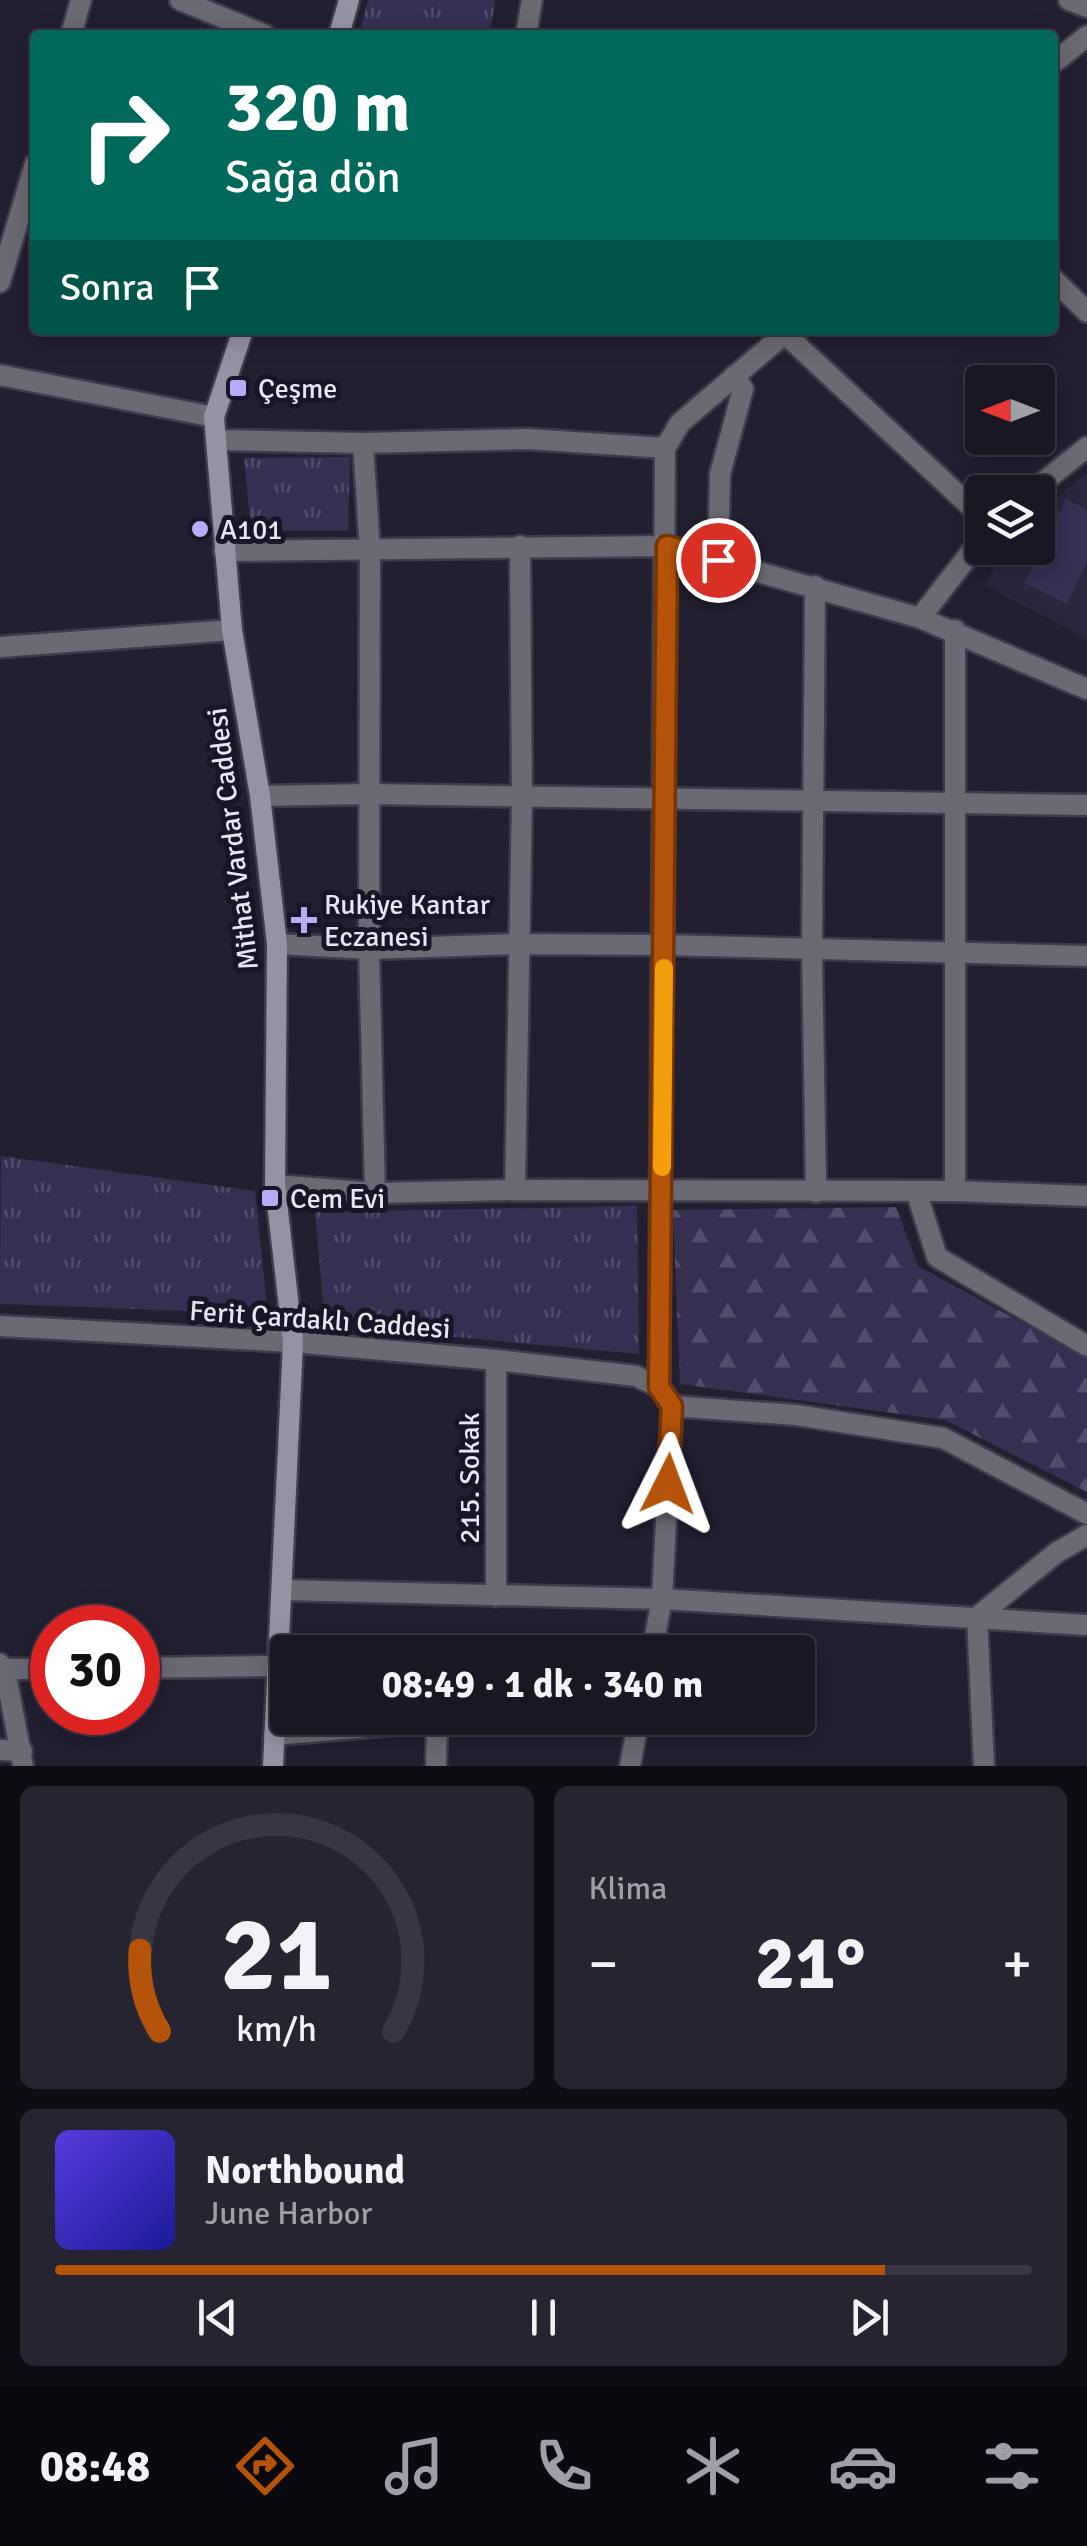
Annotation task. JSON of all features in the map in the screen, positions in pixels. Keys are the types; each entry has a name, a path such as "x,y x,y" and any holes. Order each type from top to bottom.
{"street":[{"path":"72,30 81,0"},
{"path":"180,0 253,30"},
{"path":"341,30 350,0"},
{"path":"527,30 532,0"},
{"path":"1069,0 1087,6"},
{"path":"1058,59 1087,36"},
{"path":"0,282 30,181"},
{"path":"1058,284 1087,312"},
{"name":"Mithat Vardar Caddesi","path":"241,335 214,417 232,630 260,796 277,944 275,1185 294,1342 279,1635"},
{"path":"655,1635 662,1599 672,1406 659,1387 665,448 680,422 783,335"},
{"path":"790,335 965,501"},
{"path":"0,375 214,417"},
{"path":"718,560 720,474 744,389 734,376"},
{"path":"216,440 363,443 527,439 665,448"},
{"path":"363,443 370,551 369,949 375,1194"},
{"path":"1052,475 1087,447"},
{"path":"515,1190 522,798 520,546"},
{"path":"224,551 667,546 920,618 1087,689"},
{"path":"920,618 965,560"},
{"path":"816,586 812,950 816,1192"},
{"path":"0,647 232,630"},
{"path":"955,630 955,1191"},
{"path":"260,796 369,794 1087,805"},
{"path":"277,944 369,949 664,945 1087,956"},
{"path":"275,1185 375,1194 515,1190 955,1191 1087,1196"},
{"path":"916,1191 937,1258 1087,1346"},
{"name":"Ferit Çardaklı Caddesi","path":"0,1326 294,1342 496,1360 636,1376 659,1387"},
{"name":"215. Sokak","path":"496,1360 496,1596"},
{"path":"672,1406 796,1415 943,1438 1087,1514"},
{"path":"977,1617 1056,1553 1087,1536"},
{"path":"283,1590 662,1599 1087,1625"},
{"path":"977,1617 984,1766"},
{"path":"160,1668 270,1666"},
{"path":"23,1758 2,1667 30,1668"},
{"name":"Mithat Vardar Caddesi","path":"273,1766 274,1735"},
{"path":"436,1766 437,1735"},
{"path":"630,1766 636,1735"},
{"path":"0,1750 23,1758"}],"shaded area":[{"path":"1087,472 1087,640 984,584 996,565 1055,565 1055,499"}],"green space":[{"path":"368,0 495,0 491,30 360,30"},
{"path":"350,457 348,531 251,531 244,458"},
{"path":"1066,499 1087,510 1087,562 1067,604 1025,583 1034,565 1055,565 1055,522"},
{"path":"1,1156 255,1191 268,1314 0,1304"},
{"path":"637,1206 639,1354 325,1325 315,1212"},
{"path":"896,1207 918,1266 1087,1358 1087,1492 945,1420 680,1384 673,1210"}],"slow traffic":[{"path":"662,1167 664,968"}],"place":[{"name":"Çeşme","path":"238,388"},
{"name":"A101","path":"200,529"},
{"name":"Rukiye Kantar Eczanesi","path":"304,920"},
{"name":"Cem Evi","path":"270,1198"}],"route":[{"path":"668,1484 672,1406 659,1387 667,546 718,560"}]}
